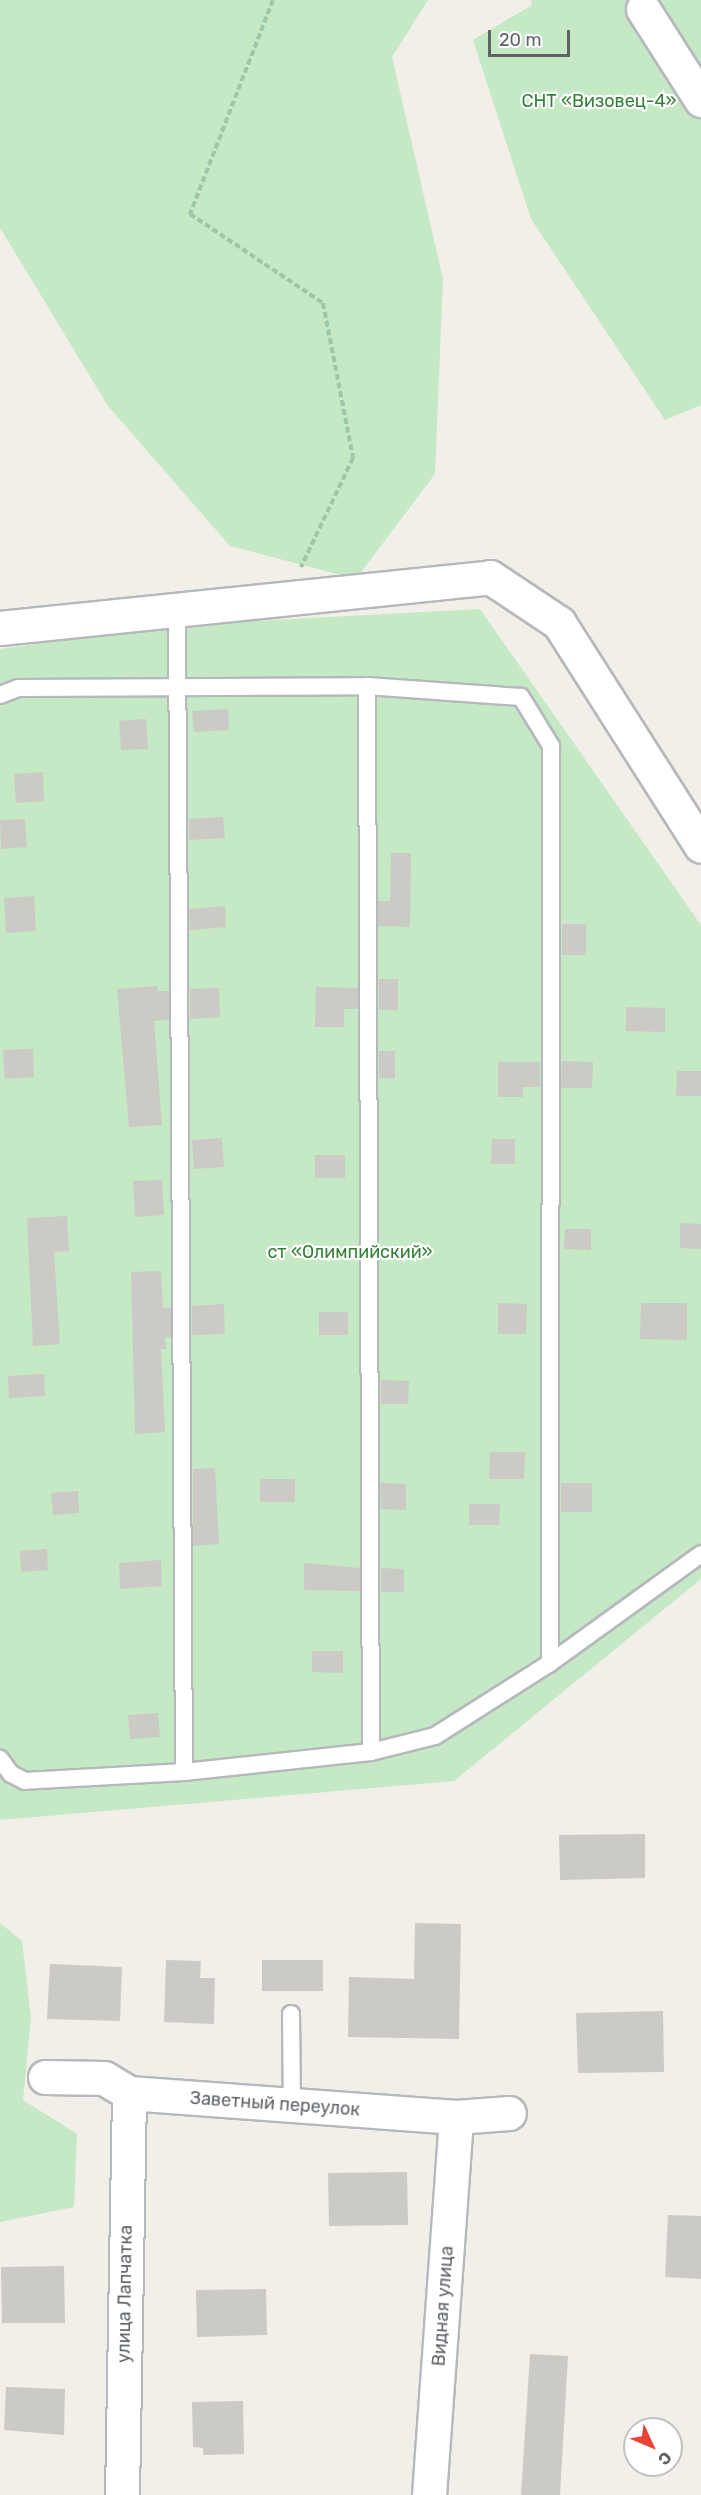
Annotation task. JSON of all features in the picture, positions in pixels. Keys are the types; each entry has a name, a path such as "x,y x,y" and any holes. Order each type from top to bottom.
{"street":[{"path":"643,9 701,100"},
{"path":"0,628 182,616 286,598 489,576 559,623 701,846"},
{"name":"Заветный переулок","path":"45,2077 104,2078 129,2093 456,2116 509,2113"},
{"name":"улица Лапчатка","path":"122,2495 129,2093"},
{"name":"Видная улица","path":"429,2495 456,2116"}],"lane":[{"path":"182,616 178,689 184,1773"},
{"path":"367,686 371,1752"},
{"path":"0,695 18,688 178,689 367,686 521,697 551,746 550,1663"},
{"path":"0,1759 11,1774 25,1781 184,1773 371,1752 435,1736 550,1663 701,1554"},
{"path":"291,2014 292,2105"}],"path":[{"path":"273,0 190,214 323,303 353,458 286,598"}],"green space":[{"path":"0,0 428,0 392,57 443,279 435,474 356,579 230,546 108,406 0,228"},
{"name":"СНТ «Визовец-4»","path":"531,0 701,0 701,405 665,420 531,219 473,40 532,5"},
{"name":"ст «Олимпийский»","path":"480,609 701,925 701,1579 454,1781 0,1820 0,649 177,625"},
{"path":"0,1923 22,1941 31,2018 23,2100 77,2134 74,2207 0,2222"}],"building":[{"path":"228,709 229,730 194,732 192,711"},
{"path":"146,719 148,749 121,750 119,721"},
{"path":"43,772 44,801 16,803 14,774"},
{"path":"223,817 225,838 189,840 189,819"},
{"path":"25,819 27,847 1,849 0,820"},
{"path":"391,853 411,853 410,927 378,926 378,901 390,901"},
{"path":"34,896 36,931 6,933 4,898"},
{"path":"225,906 226,927 190,930 189,909"},
{"path":"562,924 586,924 586,955 562,955"},
{"path":"379,979 398,979 398,1010 379,1010"},
{"path":"157,986 158,991 169,991 169,1020 154,1021 162,1125 129,1127 117,989"},
{"path":"316,987 358,988 358,1009 344,1009 344,1027 315,1027"},
{"path":"219,988 220,1017 190,1019 190,989"},
{"path":"626,1007 665,1008 665,1032 626,1031"},
{"path":"33,1049 34,1077 5,1079 3,1050"},
{"path":"379,1051 395,1051 395,1079 379,1078"},
{"path":"562,1061 593,1062 592,1088 561,1088"},
{"path":"498,1062 540,1062 540,1087 523,1087 523,1097 498,1097"},
{"path":"677,1071 701,1071 701,1096 676,1096"},
{"path":"222,1138 224,1167 194,1169 192,1140"},
{"path":"492,1139 515,1139 515,1164 491,1164"},
{"path":"315,1155 345,1155 345,1178 315,1178"},
{"path":"162,1180 164,1215 135,1217 133,1181"},
{"path":"67,1216 69,1251 54,1252 60,1344 33,1346 27,1218"},
{"path":"680,1223 701,1224 701,1249 680,1248"},
{"path":"565,1229 591,1229 591,1250 564,1249"},
{"path":"161,1271 163,1308 171,1308 171,1337 165,1337 166,1349 161,1349 165,1432 135,1434 131,1272"},
{"path":"498,1303 527,1304 526,1334 498,1334"},
{"path":"641,1303 687,1303 687,1340 640,1339"},
{"path":"224,1304 225,1334 192,1335 192,1306"},
{"path":"319,1312 348,1312 348,1335 319,1335"},
{"path":"44,1374 45,1396 9,1398 8,1376"},
{"path":"381,1380 409,1381 408,1404 381,1404"},
{"path":"490,1452 525,1452 524,1479 489,1479"},
{"path":"215,1468 219,1544 193,1546 193,1469"},
{"path":"260,1479 295,1479 295,1502 260,1502"},
{"path":"380,1483 406,1484 406,1510 381,1509"},
{"path":"561,1483 592,1483 592,1512 561,1512"},
{"path":"78,1491 79,1513 53,1515 51,1493"},
{"path":"469,1504 500,1504 499,1525 469,1525"},
{"path":"47,1549 48,1570 21,1572 20,1551"},
{"path":"161,1560 162,1586 120,1589 119,1563"},
{"path":"304,1563 360,1568 360,1591 304,1590"},
{"path":"381,1568 404,1569 404,1592 381,1592"},
{"path":"312,1651 343,1651 343,1673 312,1672"},
{"path":"158,1713 160,1737 130,1739 128,1715"},
{"path":"645,1834 645,1878 560,1880 559,1835"},
{"path":"415,1923 461,1924 459,2039 348,2037 349,1977 414,1979"},
{"path":"166,1960 201,1961 200,1978 215,1978 214,2024 164,2022"},
{"path":"262,1960 323,1960 323,1991 262,1991"},
{"path":"50,1964 122,1967 120,2021 47,2019"},
{"path":"663,2011 664,2072 578,2073 576,2013"},
{"path":"407,2172 408,2225 329,2226 328,2173"},
{"path":"668,2215 701,2216 701,2279 665,2277"},
{"path":"64,2266 65,2323 2,2323 1,2267"},
{"path":"266,2289 267,2335 197,2337 196,2290"},
{"path":"530,2354 568,2356 560,2495 521,2495"},
{"path":"6,2387 65,2389 64,2435 4,2430"},
{"path":"243,2401 244,2454 203,2455 203,2448 193,2447 192,2402"}]}
